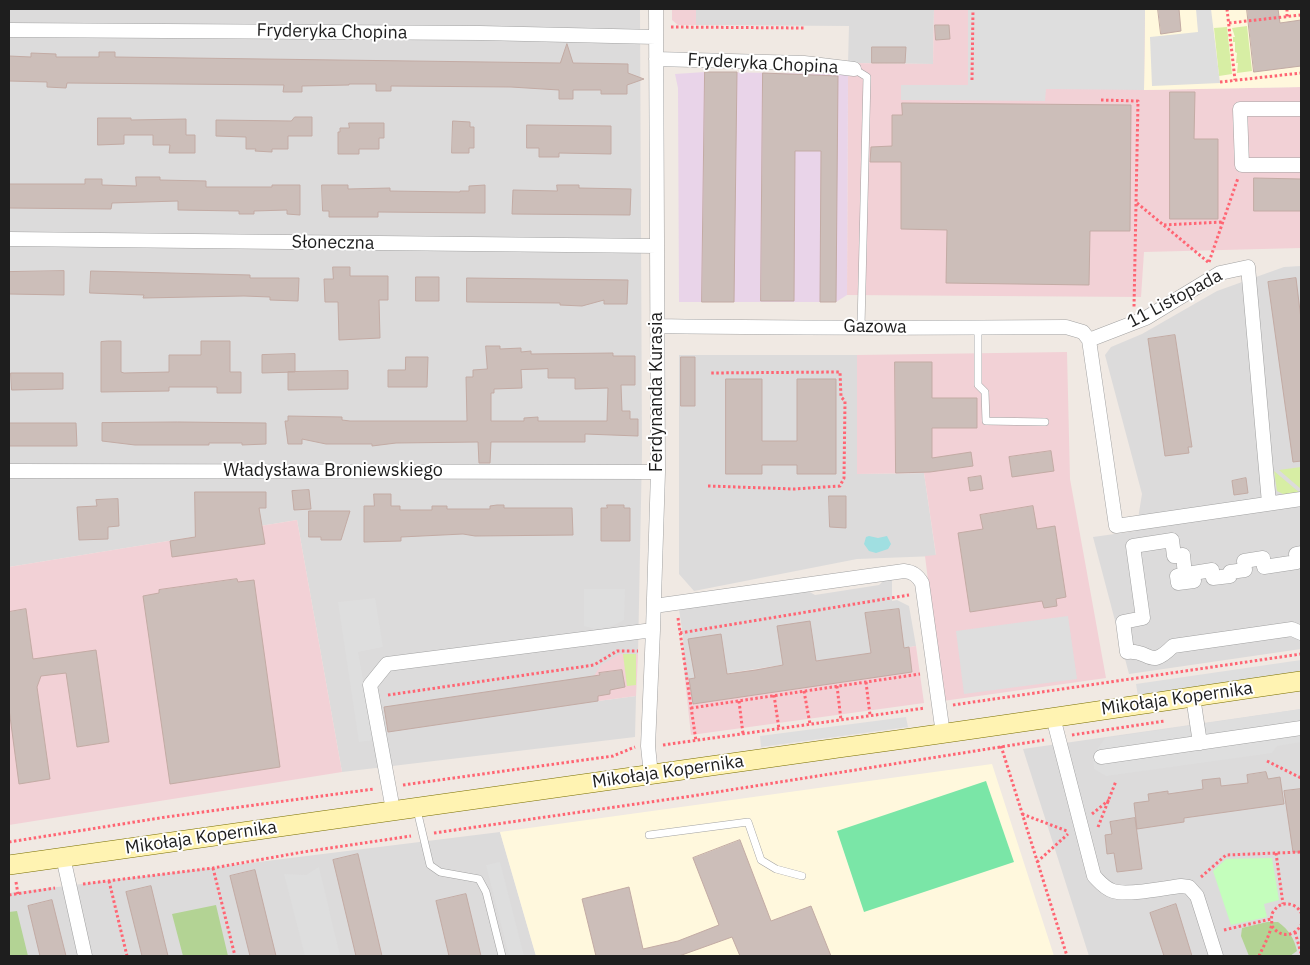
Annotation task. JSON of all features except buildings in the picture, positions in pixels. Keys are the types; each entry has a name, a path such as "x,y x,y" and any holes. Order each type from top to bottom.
{"street":[{"name":"Ferdynanda Kurasia","path":"651,775 648,746 658,472 656,9"},
{"name":"Fryderyka Chopina","path":"9,30 470,33 656,37"},
{"name":"Fryderyka Chopina","path":"656,59 804,63 854,69"},
{"path":"1301,109 1240,109 1242,165 1301,165"},
{"name":"Słoneczna","path":"9,240 657,246"},
{"name":"11 Listopada","path":"1089,340 1146,318 1220,273 1248,267 1269,504"},
{"name":"Gazowa","path":"657,326 1066,327 1083,332 1089,340"},
{"path":"1089,340 1116,526 1301,499"},
{"name":"Władysława Broniewskiego","path":"9,471 658,472"},
{"path":"1301,553 1296,554 1297,562 1264,567 1263,558 1244,561 1245,570 1230,572 1230,576 1214,578 1212,570 1193,573 1194,581 1178,583 1177,576 1185,575 1182,555 1174,556 1172,540 1133,546 1144,618 1123,622 1127,652 1136,651 1150,659 1162,656 1173,646 1292,629 1301,633"},
{"path":"654,606 904,571 912,572 918,576 922,583 943,734"},
{"path":"393,810 370,685 386,664 653,630"},
{"name":"Mikołaja Kopernika","path":"12,870 63,857 943,734 1301,681"},
{"path":"1193,696 1200,743"},
{"path":"1053,717 1094,876 1102,885 1112,891 1125,892 1185,887 1197,896 1216,956"},
{"path":"1100,757 1301,728"},
{"path":"63,857 85,956"}],"lane":[{"name":"Fryderyka Chopina","path":"854,69 867,78 860,326"},
{"path":"978,328 978,385 986,392 986,422 1046,422"},
{"path":"416,807 430,865 440,872 478,879 486,892 502,956"},
{"path":"649,835 748,822 760,860 776,869 802,876"}],"path":[{"path":"972,9 972,80"},
{"path":"1227,9 1235,80"},
{"path":"1286,9 1288,17"},
{"path":"1229,24 1301,15"},
{"path":"668,26 804,28"},
{"path":"1220,82 1301,73"},
{"path":"1101,100 1138,101 1133,322"},
{"path":"1208,280 1209,262 1242,165"},
{"path":"1137,203 1209,262"},
{"path":"1164,226 1222,222"},
{"path":"708,486 794,489 840,486 844,478 845,401 841,397 840,372 710,373"},
{"path":"680,632 912,595"},
{"path":"678,616 696,741"},
{"path":"372,698 594,665 616,651 640,651"},
{"path":"947,706 1301,654"},
{"path":"691,708 924,674"},
{"path":"866,682 870,715"},
{"path":"837,686 841,720"},
{"path":"804,691 810,724"},
{"path":"774,695 779,729"},
{"path":"739,701 743,734"},
{"path":"658,745 930,708"},
{"path":"1064,736 1166,721"},
{"path":"428,834 692,796 1035,741"},
{"path":"395,786 613,756 638,746"},
{"path":"1001,746 1067,956"},
{"path":"1267,761 1301,778"},
{"path":"1088,853 1116,781"},
{"path":"9,842 166,817 380,788"},
{"path":"691,789 692,796"},
{"path":"621,799 622,805"},
{"path":"1022,814 1070,832"},
{"path":"79,884 213,868 415,835"},
{"path":"1185,887 1226,855 1301,852"},
{"path":"1276,853 1283,904"},
{"path":"213,868 235,956"},
{"path":"12,870 18,894"},
{"path":"109,881 127,956"},
{"path":"9,895 59,888"},
{"path":"1301,913 1292,904 1283,904 1273,911 1271,918 1275,930 1283,934 1288,935 1296,932 1301,925"},
{"path":"1208,934 1271,918"},
{"path":"1259,956 1272,925"},
{"path":"1296,932 1301,954"}],"shaded area":[{"path":"9,9 640,9 642,452 638,654 620,654 598,701 636,696 635,737 342,772 297,520 9,567"},
{"path":"672,9 696,9 696,25 678,25 672,20"},
{"path":"696,9 934,9 933,64 848,63 849,26 696,25"},
{"path":"934,9 1145,9 1145,90 1301,87 1301,248 1144,252 1141,297 847,295 848,63 933,64"},
{"path":"968,9 1145,9 1144,90 1046,89 1045,101 901,100 901,85 968,85"},
{"path":"1145,9 1301,9 1301,87 1144,90"},
{"path":"1196,9 1211,9 1220,83 1152,86 1150,37 1198,32"},
{"path":"705,72 848,74 847,295 836,302 679,302 678,88 675,74"},
{"path":"1301,266 1301,649 1129,674 1093,537 1136,531 1142,494 1105,355 1111,347 1142,334 1217,291 1284,267"},
{"path":"1067,352 1070,479 1106,678 943,701 925,556 936,555 924,473 857,474 857,355"},
{"path":"679,355 857,355 857,474 924,473 936,556 857,559 694,591 679,574"},
{"path":"297,520 342,772 9,825 9,567"},
{"path":"892,578 892,601 897,600 909,606 916,646 904,648 906,657 816,661 782,665 728,673 729,682 695,678 685,680 683,637 679,609 806,590 815,595 879,585 885,579"},
{"path":"584,589 625,589 624,620 612,626 596,629 584,626"},
{"path":"375,598 383,647 358,652 374,740 359,742 338,602"},
{"path":"1068,616 1077,679 964,694 956,631"},
{"path":"916,646 924,703 691,735 685,680 695,678 729,682 727,674 783,665 817,669 816,661 871,653 872,661 905,656 904,648"},
{"path":"620,654 638,654 636,696 598,701 594,676 601,665"},
{"path":"1301,660 1301,673 1138,696 1136,684"},
{"path":"1301,709 1301,956 1089,956 1023,749"},
{"path":"1301,709 1301,742 1277,746 1272,753 1106,776 1094,769 1093,755 1105,738"},
{"path":"906,717 908,727 761,747 760,736"},
{"path":"992,764 1054,956 536,956 500,832"},
{"path":"500,832 536,956 9,956 9,893"},
{"path":"500,862 524,956 509,956 486,865"},
{"path":"319,867 340,956 305,956 284,874 306,875"}],"green space":[{"path":"1247,26 1252,71 1237,73 1237,53 1235,52 1235,42 1233,42 1233,37 1235,37 1232,28"},
{"path":"1227,27 1232,74 1219,76 1214,28"},
{"path":"1301,467 1301,489 1279,470"},
{"path":"1274,471 1300,493 1285,495 1277,491"},
{"path":"623,654 636,654 636,685 627,686"},
{"path":"986,781 1014,862 864,912 837,831"},
{"path":"1272,858 1279,900 1264,904 1267,917 1231,925 1213,871 1226,859"},
{"path":"216,905 228,956 183,956 172,914"},
{"path":"17,911 28,956 9,956 9,912"},
{"path":"1267,922 1278,922 1285,928 1293,938 1297,951 1290,956 1249,956 1241,936 1242,928"}],"water":[{"path":"887,536 891,544 888,549 876,553 869,551 864,544 866,537 878,538"}]}
